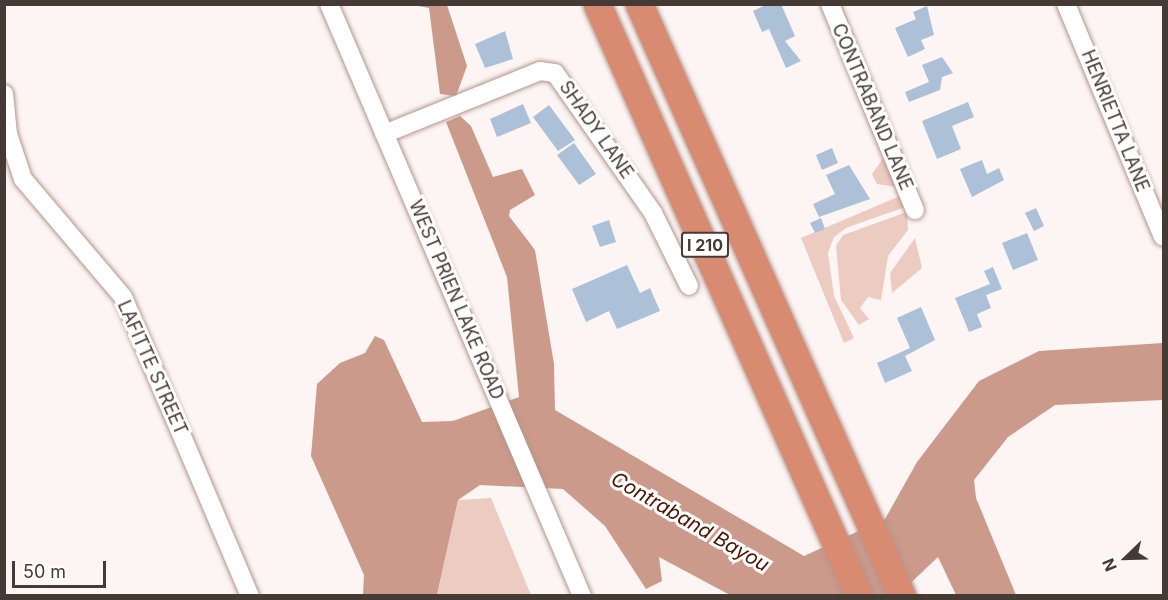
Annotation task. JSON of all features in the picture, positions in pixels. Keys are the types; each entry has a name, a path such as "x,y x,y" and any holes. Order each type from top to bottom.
{"highway":[{"path":"580,4 674,175"},
{"name":"I 210","path":"597,4 859,596"},
{"name":"I 210","path":"639,4 902,596"},
{"path":"657,4 689,117"}],"street":[{"name":"WEST PRIEN LAKE ROAD","path":"329,4 582,596"},
{"name":"CONTRABAND LANE","path":"830,4 915,210"},
{"name":"HENRIETTA LANE","path":"1066,4 1163,237"},
{"name":"SHADY LANE","path":"384,134 540,70 555,73 653,213 689,286"},
{"name":"LAFITTE STREET","path":"4,94 8,134 23,179 123,297 250,596"}],"shaded area":[{"path":"884,157 896,187 877,184 872,174"},
{"path":"900,196 905,207 846,228 834,237 828,253 834,296 854,338 844,343 801,238"},
{"path":"907,212 908,230 888,256 881,300 868,297 860,308 869,319 859,325 841,300 836,246 843,235"},
{"path":"915,238 922,268 892,293 890,273"},
{"path":"491,498 531,595 437,596 458,500"}],"water":[{"path":"413,5 447,5 467,66 456,96 440,94 429,8"},
{"name":"Contraband Bayou","path":"460,116 471,126 493,177 522,169 535,195 510,210 509,216 535,250 554,364 555,410 804,556 885,519 917,462 979,381 1039,351 1163,343 1163,400 1055,405 1008,437 974,480 976,498 1016,595 956,595 938,557 898,595 730,595 659,557 662,581 646,589 605,526 563,489 480,485 458,500 437,595 363,595 364,575 311,456 317,384 340,363 365,353 375,336 384,340 422,422 453,421 519,397 507,277 446,122"}],"building":[{"path":"768,4 781,4 795,36 785,41 801,61 786,68 769,29 762,32 753,11"},
{"path":"927,6 934,35 921,40 925,49 908,57 895,28 916,19 913,12"},
{"path":"505,31 513,59 485,68 475,44"},
{"path":"942,57 953,73 942,77 940,90 909,102 905,92 929,82 922,65"},
{"path":"968,102 974,117 952,126 961,149 937,159 922,121"},
{"path":"523,104 531,123 497,137 490,119"},
{"path":"549,105 575,140 558,151 533,117"},
{"path":"574,143 596,174 579,185 557,155"},
{"path":"832,148 838,163 822,170 816,155"},
{"path":"982,160 987,174 999,168 1004,180 972,197 960,169"},
{"path":"849,165 870,199 819,217 813,204 835,194 826,175"},
{"path":"1036,208 1044,226 1034,231 1025,213"},
{"path":"821,218 825,229 815,233 810,223"},
{"path":"609,220 616,242 600,247 592,226"},
{"path":"1027,233 1038,260 1013,270 1002,243"},
{"path":"627,265 640,293 650,288 660,311 617,329 609,311 586,322 572,289"},
{"path":"993,267 1002,289 986,295 991,308 977,314 982,327 969,332 955,298 990,284 984,271"},
{"path":"921,307 935,340 905,356 912,371 885,383 877,363 910,348 897,318"}]}
